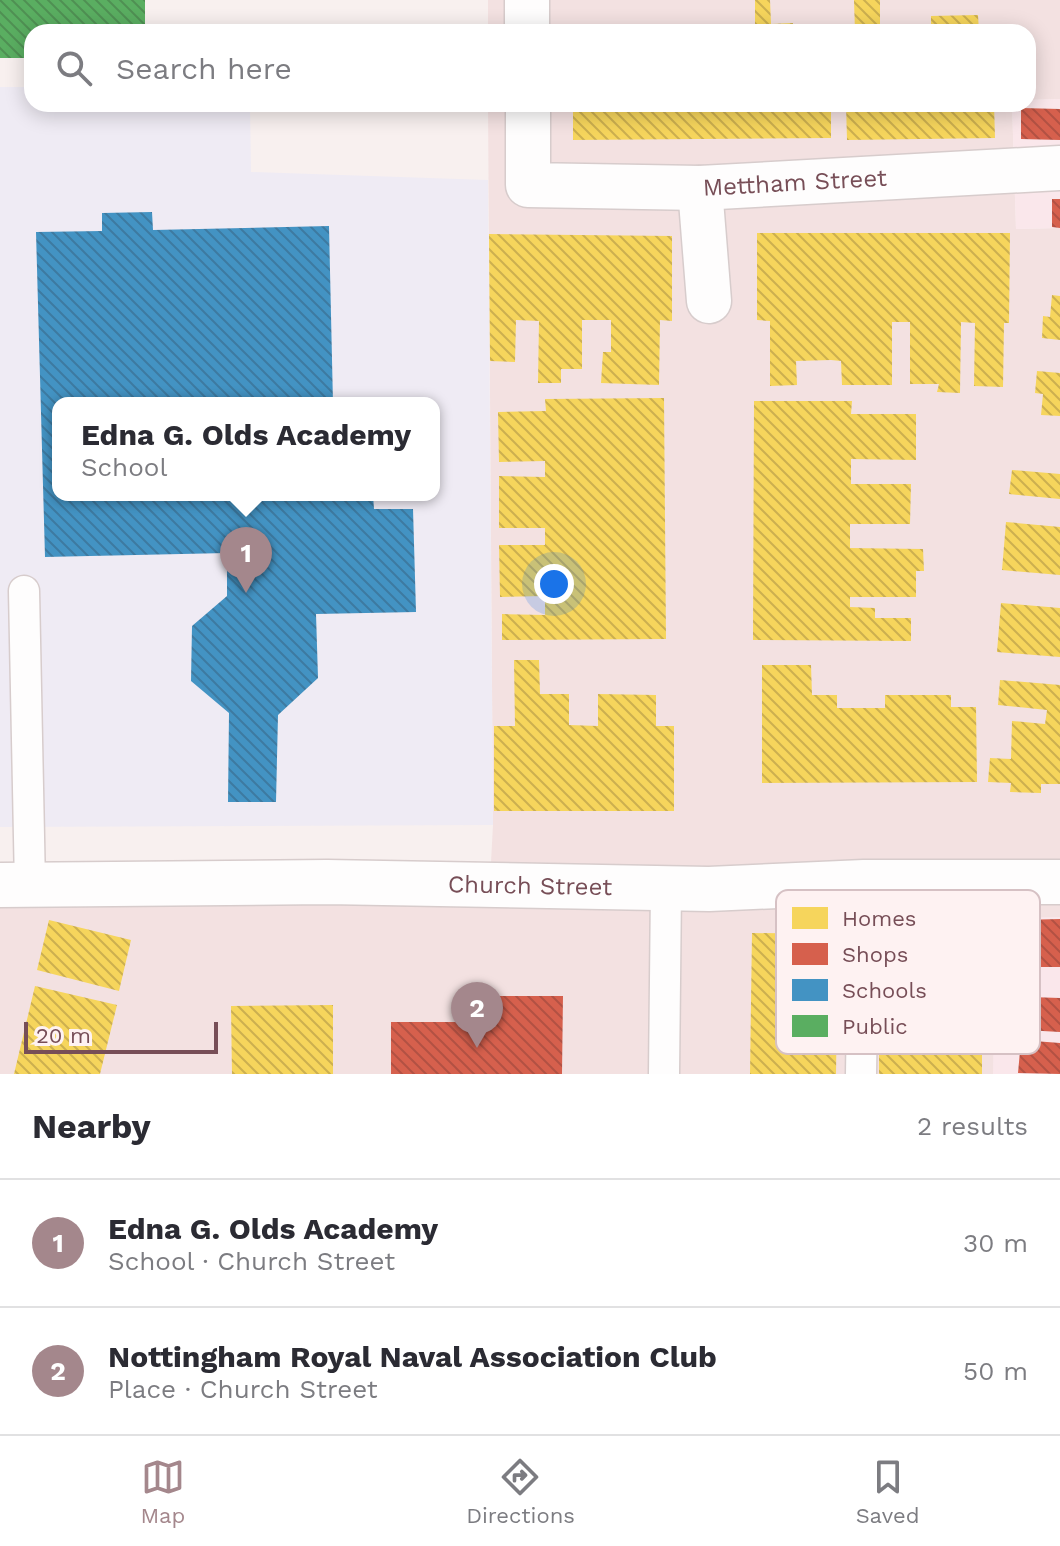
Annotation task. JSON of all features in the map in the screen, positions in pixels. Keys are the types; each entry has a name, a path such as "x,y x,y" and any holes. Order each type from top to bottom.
{"street":[{"path":"527,0 527,24"},
{"name":"Mettham Street","path":"528,112 528,185 700,188 1060,168"},
{"path":"700,188 709,301"},
{"name":"Church Street","path":"15,886 327,882 666,888 864,882 1060,882"}],"lane":[{"path":"15,886 24,591"},
{"path":"864,882 864,890"},
{"path":"664,1074 666,888"},
{"path":"861,1054 861,1074"}],"shaded area":[{"path":"488,0 1060,0 1060,99 1036,100 1036,24 488,24"},
{"path":"0,87 24,87 24,112 250,112 251,172 488,180 493,825 0,827"},
{"path":"1060,99 1060,228 1016,229 1012,112 1036,112 1036,100"},
{"path":"488,112 1012,112 1016,229 1060,228 1060,1074 0,1074 0,889 490,881 493,825"},
{"path":"1040,917 1060,917 1060,1074 993,1074 993,1054 1040,1054"}],"building: Homes":[{"path":"755,0 770,0 771,24 755,24"},
{"path":"854,0 880,0 880,24 855,24"},
{"path":"978,15 979,24 931,24 931,16"},
{"path":"573,112 831,112 831,138 573,140"},
{"path":"846,112 994,112 995,138 847,140"},
{"path":"757,233 1010,233 1009,323 1004,323 1003,387 974,386 975,323 961,322 960,393 937,392 939,384 910,384 910,322 892,322 892,385 842,385 841,361 831,360 796,361 797,385 770,386 770,321 757,320"},
{"path":"489,234 672,236 672,321 660,320 659,385 601,383 603,352 611,352 611,320 582,320 582,369 561,369 561,383 538,383 539,321 516,320 515,362 490,361"},
{"path":"1052,295 1060,296 1060,340 1042,338 1043,316 1050,317"},
{"path":"1037,371 1060,373 1060,416 1041,415 1043,394 1035,393"},
{"path":"664,398 666,639 502,640 502,614 545,615 545,596 500,597 499,545 545,545 545,528 499,528 499,476 545,477 545,461 499,462 498,412 546,411 545,399"},
{"path":"754,401 852,401 851,414 916,414 916,460 851,459 851,484 911,484 910,524 850,524 850,548 923,549 924,571 916,571 916,597 850,597 850,607 875,608 875,618 911,618 911,641 753,640"},
{"path":"1012,470 1060,474 1060,499 1009,494"},
{"path":"1006,522 1060,527 1060,575 1002,570"},
{"path":"1001,603 1060,608 1060,657 997,652"},
{"path":"514,660 539,660 540,694 569,694 569,725 598,726 598,694 656,695 656,726 674,726 674,811 494,811 494,726 515,726"},
{"path":"762,665 811,665 812,695 837,695 837,708 885,708 885,695 951,695 951,707 976,707 977,782 762,783"},
{"path":"1000,680 1060,685 1060,784 1041,784 1041,793 1010,792 1011,783 988,782 990,758 1011,759 1012,721 1045,724 1047,710 998,705"},
{"path":"49,920 131,940 119,991 37,970"},
{"path":"752,933 776,933 776,1054 836,1054 836,1074 750,1074"},
{"path":"35,986 117,1005 100,1074 14,1074"},
{"path":"333,1005 333,1074 232,1074 231,1006"},
{"path":"879,1054 982,1054 982,1074 879,1074"}],"building: Shops":[{"path":"1036,108 1060,109 1060,140 1021,139 1021,112 1036,112"},
{"path":"1052,199 1060,199 1060,228 1052,227"},
{"path":"1060,919 1060,967 1040,967 1040,920"},
{"path":"485,996 563,996 562,1074 391,1074 391,1022 485,1022"},
{"path":"1040,997 1060,998 1060,1032 1040,1031"},
{"path":"1040,1041 1060,1043 1060,1074 1018,1073 1020,1054 1040,1054"}],"building: Schools":[{"path":"152,212 153,230 329,226 333,397 52,397 52,501 373,501 374,509 413,509 416,612 316,614 318,678 278,715 276,802 228,802 229,713 191,681 192,626 227,596 227,553 45,557 36,232 102,231 102,213"}],"building: Public":[{"path":"0,0 145,0 145,24 24,24 24,58 0,58"}],"place":[{"name":"Edna G. Olds Academy","path":"246,593"},
{"name":"Nottingham Royal Naval Association Club","path":"477,1048"}]}
